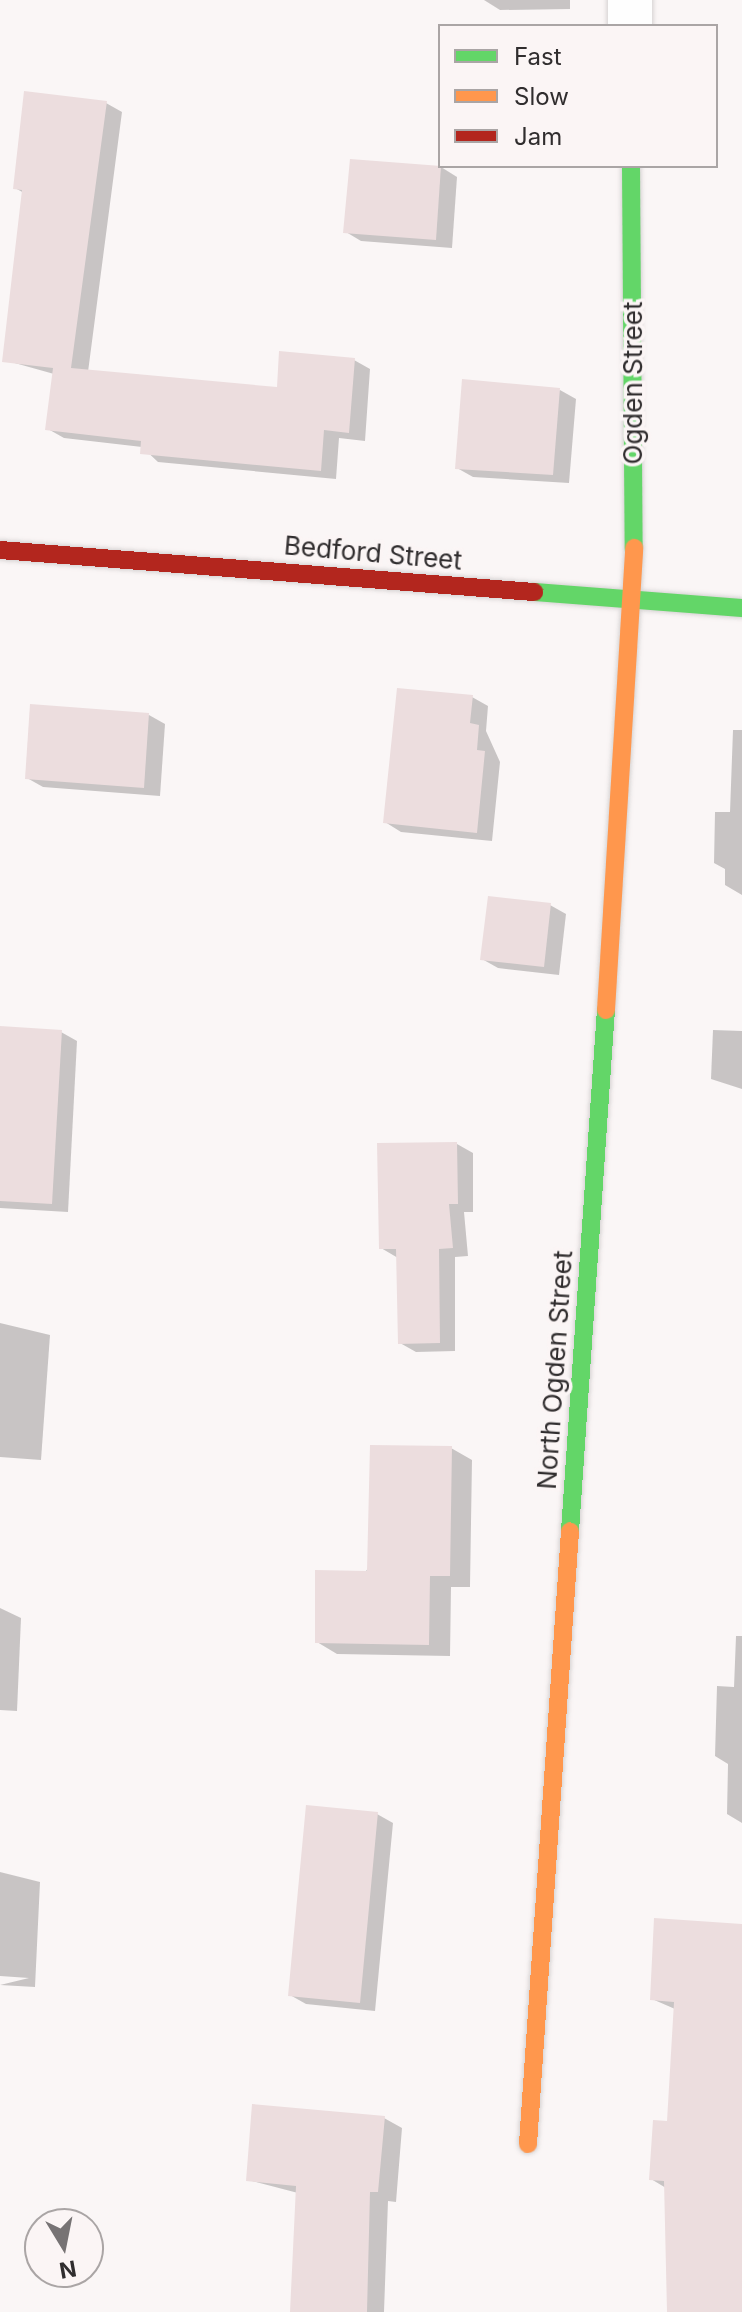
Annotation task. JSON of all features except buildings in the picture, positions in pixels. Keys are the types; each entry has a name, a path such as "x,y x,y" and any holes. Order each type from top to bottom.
{"street":[{"path":"630,0 630,24"},
{"name":"Ogden Street","path":"631,168 634,600"},
{"name":"Bedford Street","path":"0,550 742,608"},
{"name":"North Ogden Street","path":"528,2144 634,600"}],"traffic: fast":[{"path":"631,168 634,548"},
{"path":"534,592 742,608"},
{"path":"570,1531 606,1010"}],"traffic: slow":[{"path":"606,1010 634,548"},
{"path":"528,2144 570,1531"}],"traffic: jam":[{"path":"0,550 534,592"}]}
